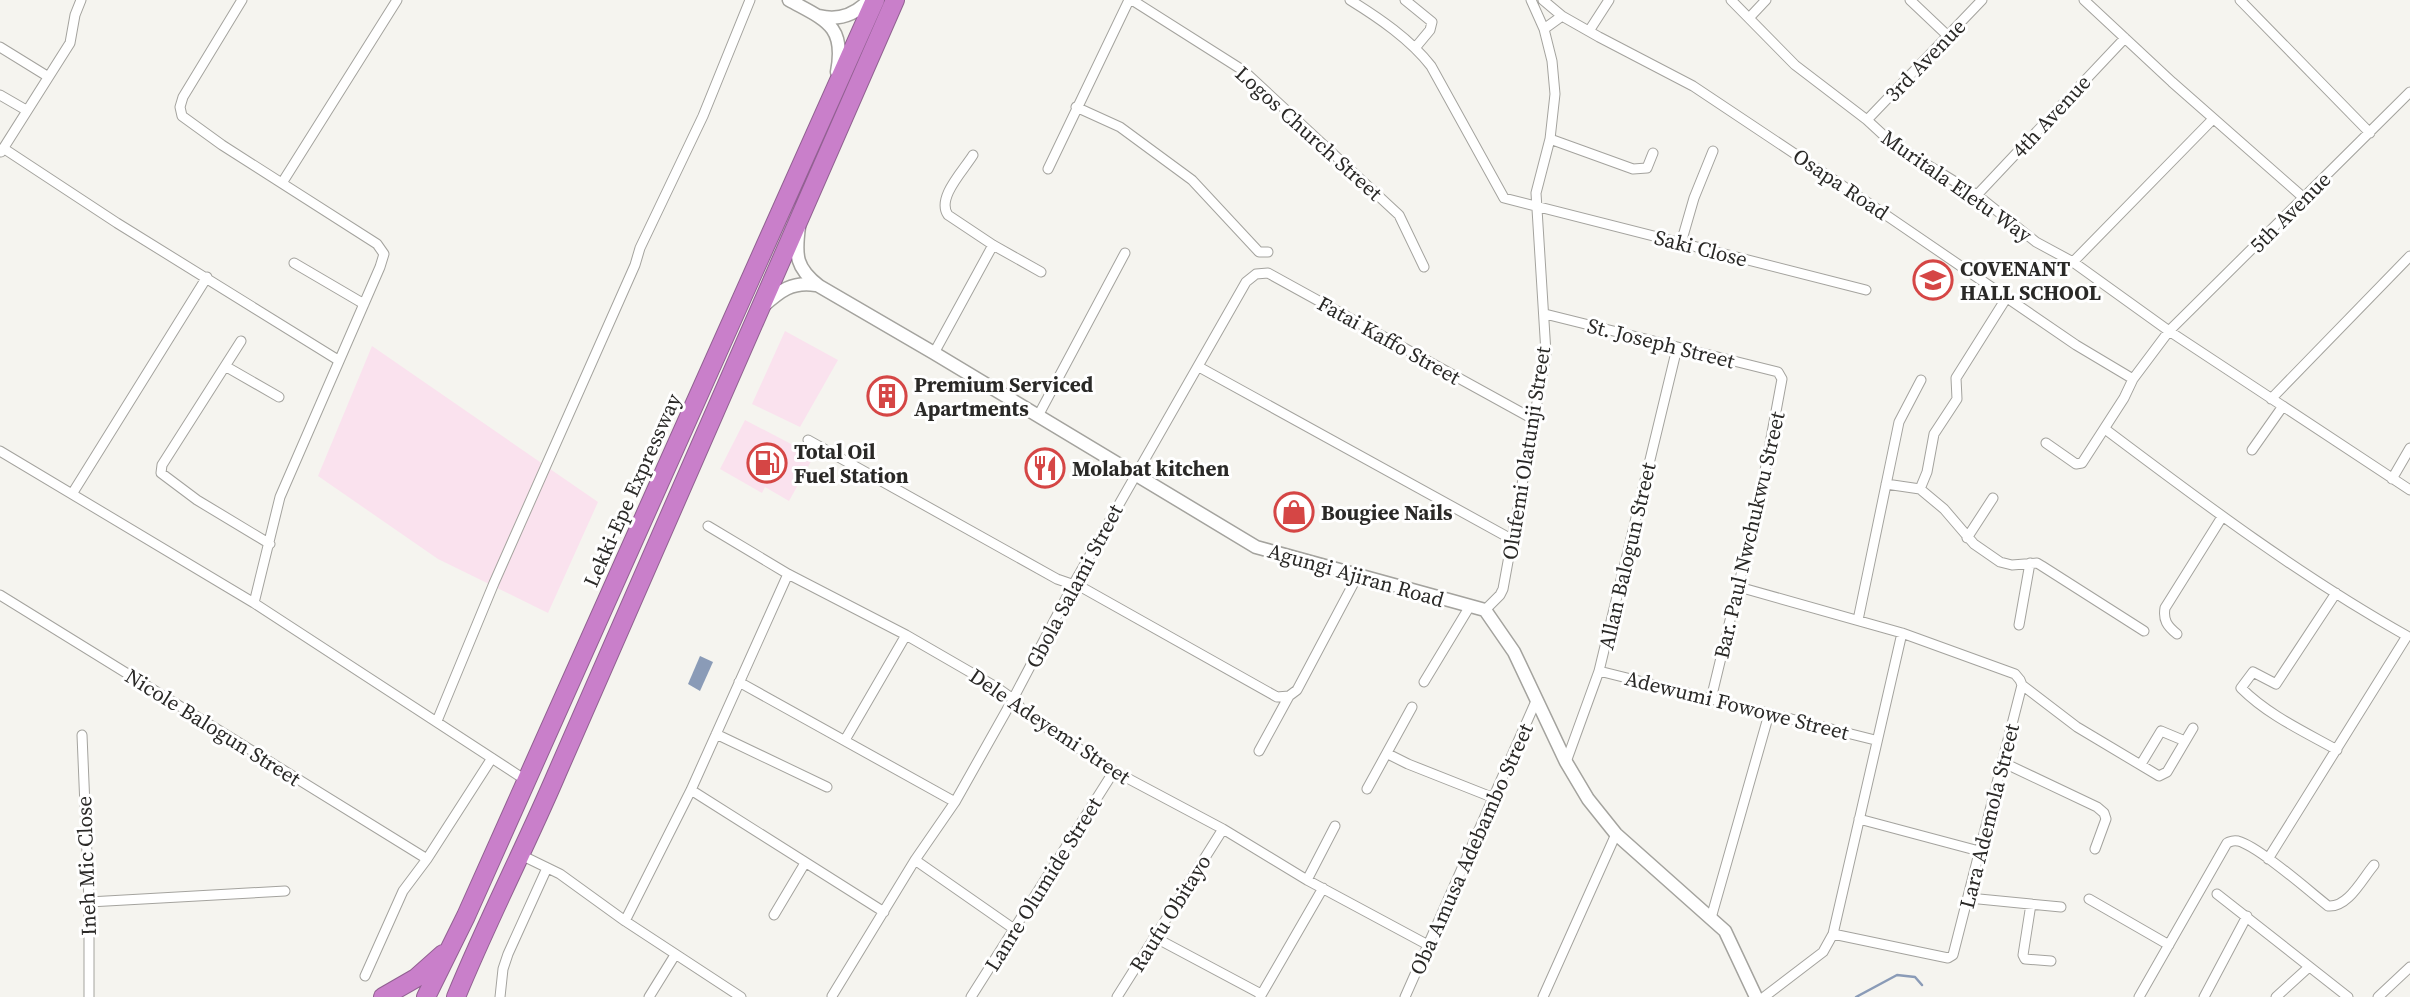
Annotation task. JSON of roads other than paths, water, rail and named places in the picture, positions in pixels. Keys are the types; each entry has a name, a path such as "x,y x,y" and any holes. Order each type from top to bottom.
{"highway":[{"name":"Lekki-Epe Expressway","path":"426,997 467,916 876,0"},
{"name":"Lekki-Epe Expressway","path":"456,997 472,957 521,855 895,0"},
{"path":"438,997 489,879 491,860"},
{"path":"383,997 416,978 447,950 467,916"},
{"path":"472,957 473,997"}],"street":[{"path":"81,0 70,43 1,151 338,360"},
{"path":"282,183 397,0"},
{"path":"437,721 499,572 635,265 640,248 703,116 750,0"},
{"path":"789,0 816,15 834,30 840,47 831,100"},
{"path":"816,15 836,19 845,17 869,0"},
{"path":"1048,169 1076,107 1131,0"},
{"name":"Logos Church Street","path":"1131,0 1244,71 1399,215 1424,267"},
{"name":"Saki Close","path":"1350,0 1388,25 1431,66 1504,198 1866,290"},
{"path":"1405,0 1432,22 1430,30 1415,48"},
{"name":"Olufemi Olatunji Street","path":"1485,610 1500,595 1513,540 1546,353 1535,193 1550,139 1556,94 1544,29 1531,0"},
{"name":"Osapa Road","path":"1543,0 1562,16 1693,86 2076,345 2133,379"},
{"path":"1589,31 1609,0"},
{"name":"Muritala Eletu Way","path":"1731,0 1796,65 1867,120 1892,144 1977,195 2036,242 2073,262 2169,331 2410,490"},
{"path":"1749,18 1766,0"},
{"path":"1910,0 1948,36"},
{"name":"3rd Avenue","path":"1867,120 1982,0"},
{"path":"2084,0 2305,199"},
{"path":"2240,0 2370,133"},
{"path":"238,1 183,97 180,107 182,116 222,145 377,244 384,254 280,497 254,603"},
{"path":"1544,29 1562,16"},
{"name":"4th Avenue","path":"1977,195 2125,37"},
{"path":"0,47 47,76"},
{"name":"5th Avenue","path":"2046,443 2076,464 2082,463 2133,379 2169,331 2410,92"},
{"path":"0,94 26,110"},
{"path":"1076,107 1120,127 1192,180 1259,252 1268,251"},
{"path":"2073,262 2213,118"},
{"path":"1550,139 1633,169 1647,168 1653,153"},
{"path":"1681,243 1694,198 1713,151"},
{"path":"973,155 944,202 944,209 948,215 993,246 1041,272"},
{"path":"802,210 797,255 805,275 819,286"},
{"path":"934,353 993,246"},
{"path":"1038,416 1125,253"},
{"path":"2271,399 2410,256"},
{"path":"294,262 364,304"},
{"name":"Fatai Kaffo Street","path":"1245,282 1256,274 1268,274 1533,419"},
{"path":"72,494 207,277"},
{"name":"Gbola Salami Street","path":"832,996 915,860 955,802 1073,585 1245,282"},
{"path":"762,307 781,290 803,283 819,286"},
{"name":"Agungi Ajiran Road","path":"819,286 1256,547 1485,610"},
{"path":"1920,489 1927,471 1934,434 1955,402 1956,378 2007,297"},
{"name":"St. Joseph Street","path":"1545,314 1778,372"},
{"path":"241,341 162,465 161,474 197,500 270,544"},
{"name":"Allan Balogun Street","path":"1566,762 1599,671 1676,348"},
{"path":"225,366 279,397"},
{"path":"1199,367 1513,540"},
{"name":"Bar. Paul Nwchukwu Street","path":"1711,699 1739,587 1782,387 1783,379 1778,372"},
{"path":"1858,620 1899,422 1921,380"},
{"path":"2252,450 2283,406"},
{"path":"2105,429 2222,517 2408,637 2268,859"},
{"path":"808,440 1057,579 1083,588 1278,697 1289,696"},
{"path":"2392,479 2410,448"},
{"path":"0,451 254,603 527,781"},
{"path":"1886,484 1920,489 1944,509 1967,538 2000,562 2012,565 2036,563 2144,631"},
{"path":"1967,538 1993,498"},
{"path":"2177,634 2165,622 2165,607 2222,517"},
{"name":"Dele Adeyemi Street","path":"708,526 788,574 906,635 1013,699 1027,715 1114,771 1428,945"},
{"path":"2019,625 2030,564"},
{"path":"625,921 691,790 788,574"},
{"path":"1259,751 1289,696 1297,690 1358,575"},
{"path":"1739,587 1902,633 2015,674 2022,685 2077,727 2159,776 2163,775 2193,728"},
{"path":"2336,593 2276,684 2253,672 2241,688 2274,714 2337,750"},
{"name":"Nicole Balogun Street","path":"0,595 427,859"},
{"path":"1424,682 1470,606"},
{"path":"1485,610 1514,652 1566,762 1588,799 1616,834 1725,931 1756,997"},
{"path":"1764,997 1823,952 1833,934 1875,740 1902,633"},
{"path":"845,740 906,635"},
{"name":"Adewumi Fowowe Street","path":"1599,671 1875,740"},
{"path":"740,682 955,802"},
{"name":"Lara Ademola Street","path":"1833,934 1951,957 1969,898 2022,685"},
{"name":"Oba Amusa Adebambo Street","path":"1409,996 1428,945 1536,701"},
{"path":"1367,789 1412,707"},
{"path":"1711,918 1769,714"},
{"path":"2141,764 2161,731 2185,741"},
{"name":"Ineh Mic Close","path":"82,734 89,902 89,997"},
{"path":"716,734 827,787"},
{"path":"1388,754 1494,799"},
{"path":"365,976 403,891 427,859 492,758"},
{"path":"2002,762 2098,807 2106,819 2095,849"},
{"name":"Lanre Olumide Street","path":"971,997 1114,771"},
{"path":"691,790 884,912"},
{"path":"1859,819 1979,851"},
{"path":"1307,880 1335,826"},
{"name":"Raufu Obitayo","path":"1117,997 1223,830"},
{"path":"1543,997 1616,834"},
{"path":"2139,997 2227,843 2240,841 2268,859 2328,906 2343,903 2374,865"},
{"path":"521,855 560,874 675,955 741,997"},
{"path":"915,860 1014,929"},
{"path":"774,915 805,863"},
{"path":"500,997 505,962 547,868"},
{"path":"1154,937 1260,995 1323,888"},
{"path":"89,902 285,891"},
{"path":"2217,894 2348,997"},
{"path":"1969,898 2061,907"},
{"path":"2089,899 2169,945"},
{"path":"2031,904 2023,955 2025,959 2051,961"},
{"path":"2204,997 2247,916"},
{"path":"649,997 675,955"},
{"path":"2276,997 2309,967"},
{"path":"2378,997 2410,967"}],"water":[{"path":"700,656 713,662 700,691 688,684"}],"waterway":[{"path":"1856,997 1897,975 1915,977 1922,985"}],"place":[{"name":"COVENANT HALL SCHOOL","path":"1933,280"},
{"name":"Premium Serviced Apartments","path":"887,396"},
{"name":"Total Oil Fuel Station","path":"767,463"},
{"name":"Molabat kitchen","path":"1045,468"},
{"name":"Bougiee Nails","path":"1294,512"}]}
